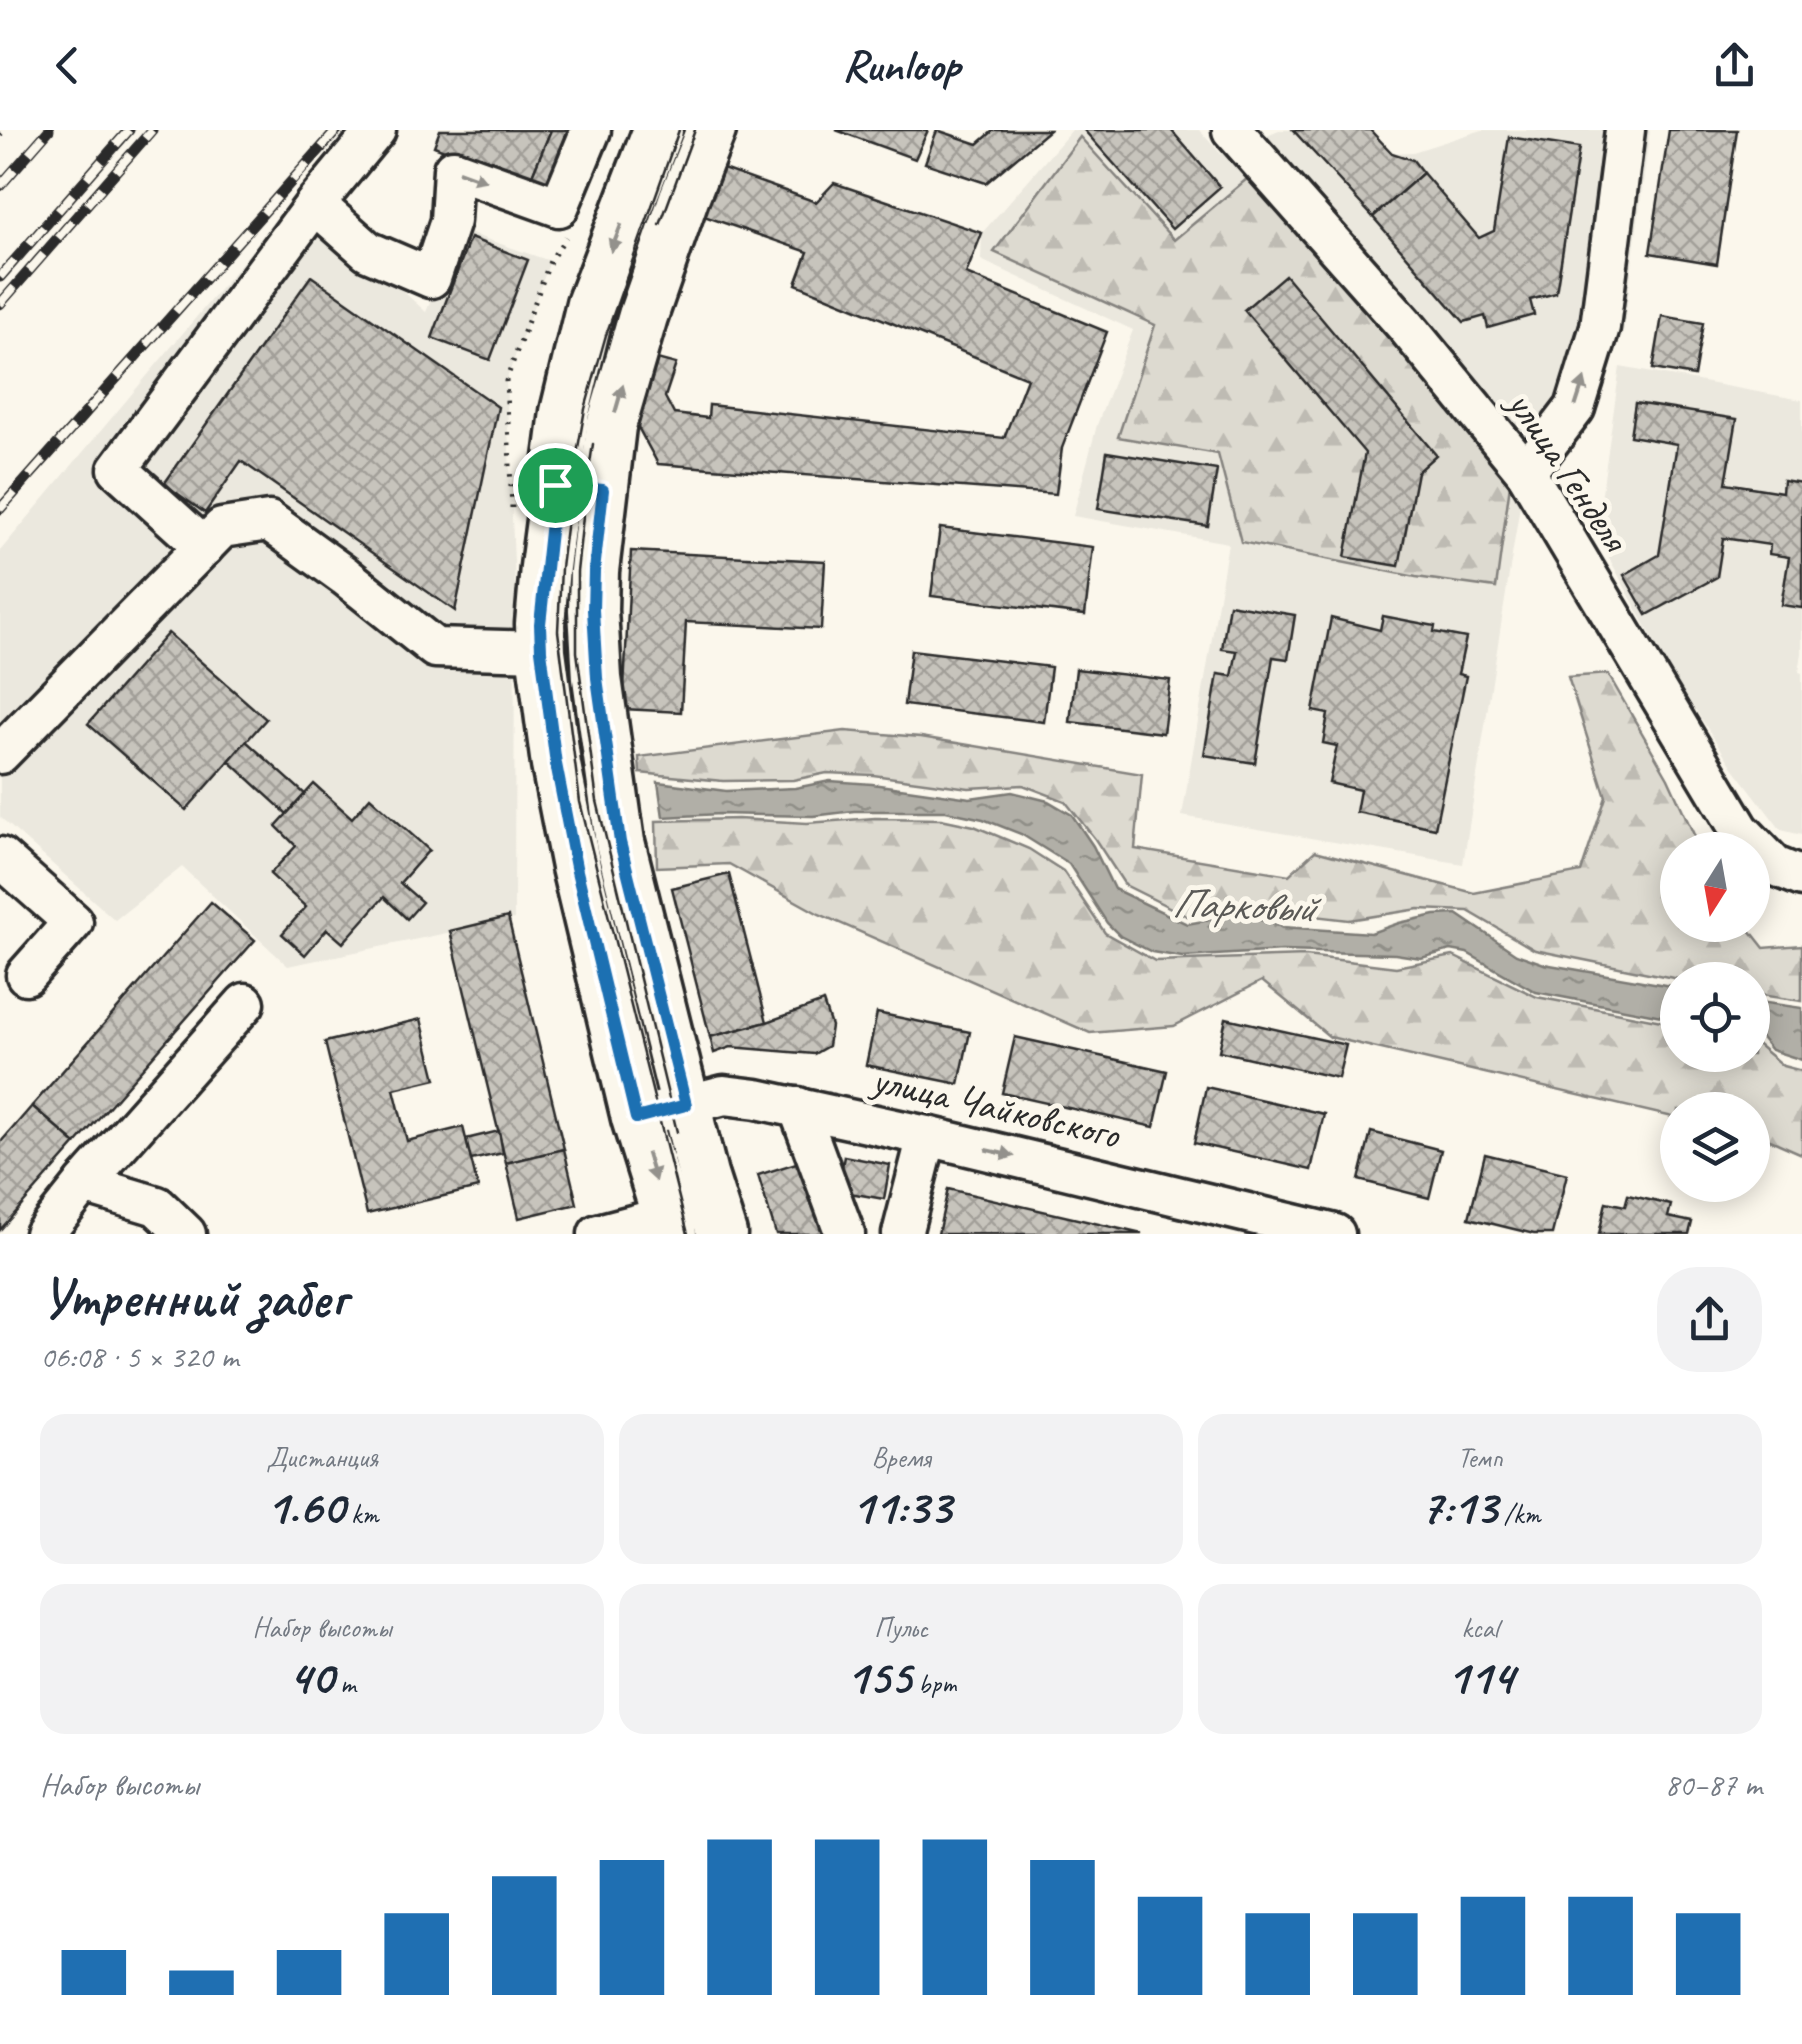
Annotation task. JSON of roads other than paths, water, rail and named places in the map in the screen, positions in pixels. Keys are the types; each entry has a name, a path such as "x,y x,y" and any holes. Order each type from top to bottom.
{"main road":[{"path":"658,130 591,304 565,412 540,624 556,764 576,867 636,1118 669,1225"},
{"path":"711,130 638,334 611,426 612,492 594,571 593,610 597,678 620,842 717,1219"}],"street":[{"path":"204,547 118,469 315,204 376,130"},
{"path":"315,204 368,251 431,278 450,221 453,169 559,206 590,130"},
{"name":"улица Генделя","path":"1232,130 1406,325 1526,472 1740,830 1774,866 1802,877"},
{"path":"1526,472 1575,408 1600,327 1625,130"},
{"path":"555,485 612,492"},
{"path":"0,754 222,528 269,521 436,648 541,650"},
{"path":"5,872 73,922 26,975"},
{"path":"44,1234 245,1003"},
{"name":"улица Чайковского","path":"636,1118 724,1095 798,1107 1335,1234"},
{"path":"798,1107 845,1234"},
{"path":"902,1234 927,1136"},
{"path":"84,1184 157,1206 186,1234"},
{"path":"598,1234 717,1219"}],"water":[{"path":"830,781 970,798 1012,792 1048,801 1072,815 1114,889 1187,924 1243,914 1282,927 1371,933 1435,915 1457,914 1516,954 1544,964 1660,984 1660,1016 1536,992 1467,953 1451,950 1421,958 1282,951 1182,957 1152,952 1120,936 1107,923 1069,864 1021,834 983,819 946,811 663,817 658,782 726,791 795,788"},
{"path":"1770,1004 1802,1008 1802,1060 1771,1050"}],"tram line":[{"path":"679,130 606,335 585,409 561,568 558,631 580,802 688,1234"},
{"path":"660,225 695,130"},
{"path":"593,444 577,572 577,652 597,801 677,1132"}],"railway":[{"path":"0,186 49,130"},
{"path":"0,277 129,130"},
{"path":"0,304 152,130"},
{"path":"0,509 337,130"}],"water label":[{"name":"Парковый","path":"1243,904"}]}
